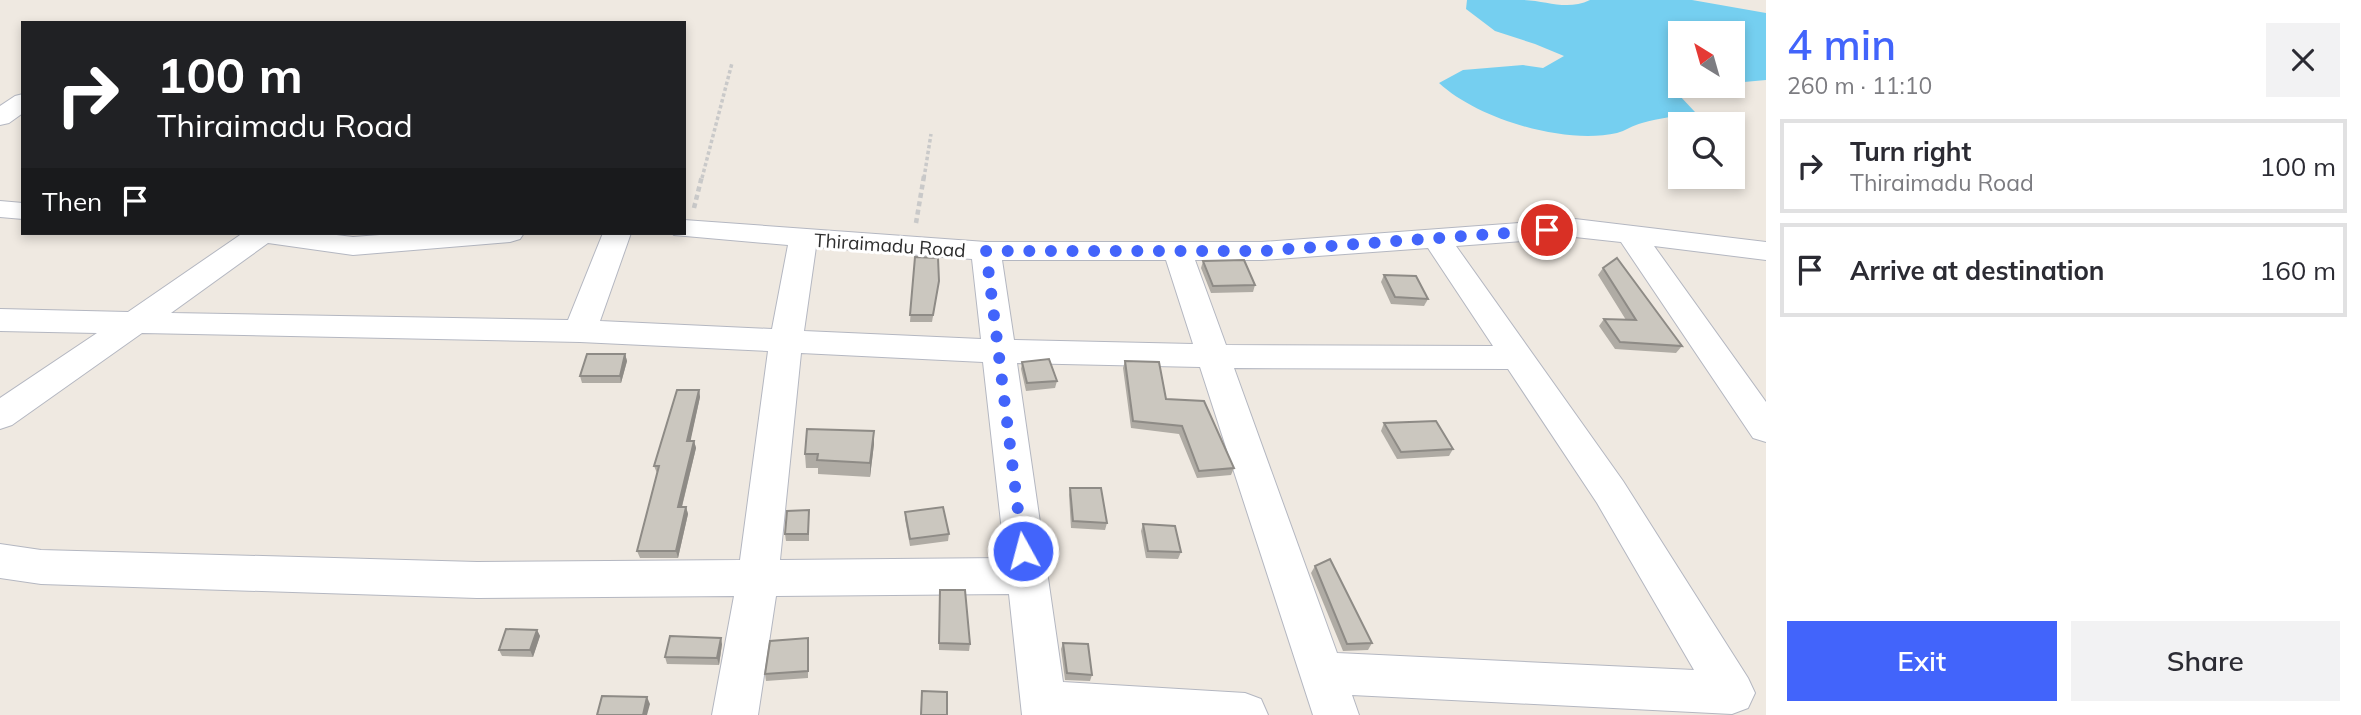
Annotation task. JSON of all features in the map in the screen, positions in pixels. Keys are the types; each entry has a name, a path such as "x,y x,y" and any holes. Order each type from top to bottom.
{"street":[{"path":"0,118 21,102"},
{"path":"0,209 21,211"},
{"name":"Thiraimadu Road","path":"687,229 803,240 986,251 1262,251 1575,228 1766,251"},
{"path":"0,416 261,235"},
{"path":"278,235 353,246 486,235"},
{"path":"580,331 616,235"},
{"path":"1631,235 1766,429"},
{"path":"1436,237 1610,492 1739,704"},
{"path":"735,715 758,577 786,342 803,240"},
{"path":"1177,250 1211,356 1336,715"},
{"path":"986,251 1045,709 1245,715"},
{"path":"0,320 580,331 998,351 1211,356 1518,358"},
{"path":"0,561 41,567 477,580 1026,576"},
{"path":"1320,673 1739,704"}],"path":[{"path":"687,229 732,63"},
{"path":"912,246 931,134"}],"water":[{"path":"1467,0 1524,0 1573,5 1590,0 1692,0 1766,13 1766,80 1745,82 1745,21 1668,21 1668,98 1682,98 1695,112 1668,112 1668,117 1635,125 1617,133 1596,136 1548,132 1498,118 1476,108 1439,83 1463,70 1523,65 1543,68 1564,56 1495,31 1466,9"}],"building":[{"path":"915,257 938,258 939,281 933,315 910,315"},
{"path":"1617,258 1682,346 1620,342 1604,319 1636,320 1603,268"},
{"path":"1244,260 1255,285 1213,286 1203,261"},
{"path":"1384,275 1416,276 1428,299 1395,297"},
{"path":"587,354 625,354 620,376 580,376"},
{"path":"1049,359 1057,381 1027,383 1022,362"},
{"path":"1125,361 1159,362 1166,399 1204,401 1234,468 1199,471 1182,426 1133,421"},
{"path":"677,390 699,390 687,441 694,441 678,507 686,507 676,551 637,551 659,466 654,466"},
{"path":"1436,421 1453,449 1401,452 1384,423"},
{"path":"807,429 874,431 870,463 817,460 818,454 805,454"},
{"path":"1070,488 1101,488 1107,523 1073,521"},
{"path":"943,507 949,534 910,539 905,512"},
{"path":"809,510 808,534 785,534 787,511"},
{"path":"1143,524 1175,526 1181,552 1148,551"},
{"path":"1330,559 1372,643 1347,644 1315,566"},
{"path":"940,590 965,590 970,644 939,643"},
{"path":"506,629 537,630 530,650 499,650"},
{"path":"670,636 721,638 717,658 665,657"},
{"path":"808,638 808,671 765,674 770,641"},
{"path":"1063,643 1088,644 1092,675 1067,673"},
{"path":"922,691 947,692 947,715 921,715"},
{"path":"602,696 647,697 643,715 597,715"}],"route":[{"path":"1023,551 986,251 1262,251 1547,230"}]}
